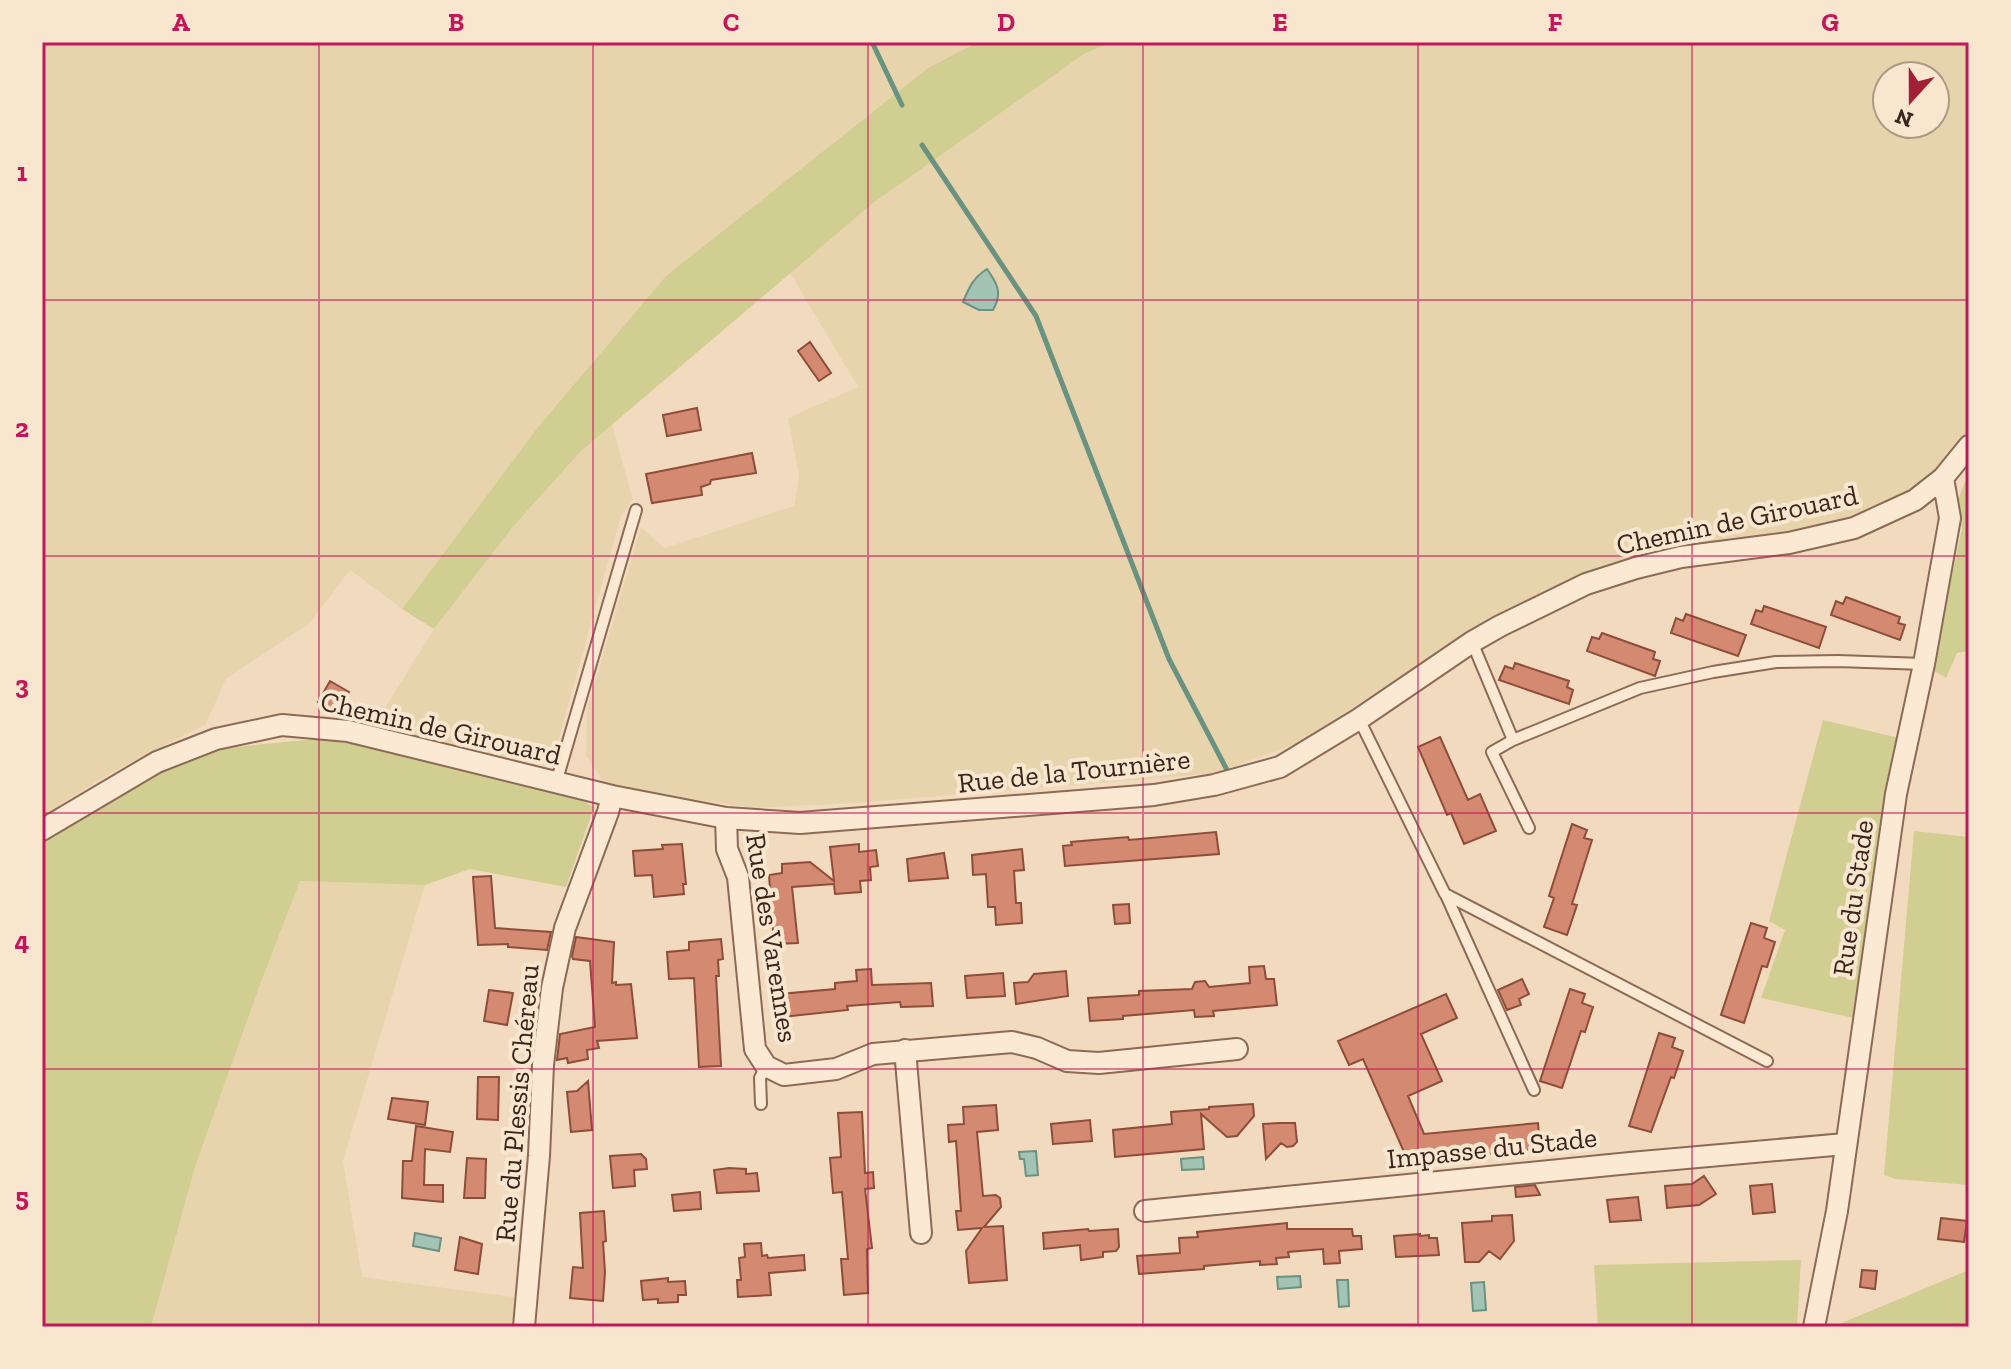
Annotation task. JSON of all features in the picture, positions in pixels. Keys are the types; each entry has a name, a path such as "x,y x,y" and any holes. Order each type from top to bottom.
{"street":[{"name":"Chemin de Girouard","path":"1500,626 1586,584 1636,568 1681,557 1789,543 1854,528 1915,500 1943,478 1969,446"},
{"name":"Rue du Stade","path":"1814,1327 1837,1211 1896,794 1924,664 1950,518 1943,478"},
{"name":"Rue de la Tournière","path":"612,796 726,818 800,823 1154,795 1214,785 1280,767 1500,626"},
{"name":"Chemin de Girouard","path":"42,830 157,762 216,739 282,725 348,731 612,796"},
{"name":"Rue du Plessis Chéreau","path":"524,1327 539,1156 543,1065 552,988 565,928 612,796"},
{"name":"Rue des Varennes","path":"726,818 727,849 738,877 755,1049 766,1066 784,1075 836,1069 873,1054 1012,1042 1037,1048 1067,1061 1099,1063 1237,1049"},
{"path":"905,1050 921,1233"},
{"name":"Impasse du Stade","path":"1145,1211 1845,1144"}],"lane":[{"path":"556,783 636,510"},
{"path":"1472,642 1513,740"},
{"path":"1529,828 1492,752 1513,740 1640,688 1713,672 1776,662 1924,664"},
{"path":"1359,719 1445,894 1534,1090"},
{"path":"1445,894 1767,1061"},
{"name":"Rue des Varennes","path":"761,1104 760,1078 766,1066"}],"shaded area":[{"path":"42,42 978,42 928,68 666,276 538,427 402,609 350,570 309,624 226,679 206,724 109,774 42,816"},
{"path":"978,42 1112,42 1084,54 873,203 581,451 512,528 434,629 402,609 538,427 666,276 928,68"},
{"path":"1112,42 1969,42 1969,432 1933,478 1826,534 1675,546 1580,574 1471,630 1300,742 1217,773 856,803 754,808 606,786 586,756 587,709 641,527 664,548 794,506 799,476 788,418 858,387 790,273 873,203 1084,54"},
{"path":"987,269 996,284 998,298 993,310 979,310 963,302 972,283"},
{"path":"612,424 633,500 621,516 556,749 546,766 373,727 434,629 512,528 581,451"},
{"path":"1969,473 1969,651 1957,653 1946,678 1931,669 1962,529 1958,499"},
{"path":"1823,720 1899,738 1854,1018 1761,998 1785,930 1769,921"},
{"path":"326,738 573,795 594,807 566,887 470,869 425,885 300,881 195,1167 151,1327 42,1327 42,842 126,787 214,749"},
{"path":"1914,831 1969,837 1969,1185 1896,1179 1884,1175"},
{"path":"300,881 425,885 343,1161 362,1277 522,1298 513,1327 151,1327 195,1167"},
{"path":"1036,1151 1038,1175 1026,1176 1024,1159 1020,1159 1019,1152"},
{"path":"1203,1157 1204,1169 1182,1170 1181,1159"},
{"path":"415,1233 441,1238 439,1251 413,1246"},
{"path":"1801,1260 1797,1327 1598,1327 1594,1265"},
{"path":"1969,1270 1969,1327 1832,1327"},
{"path":"1300,1276 1301,1287 1278,1289 1277,1277"},
{"path":"1337,1280 1348,1280 1349,1306 1339,1307"},
{"path":"1484,1282 1486,1310 1473,1311 1471,1283"}],"building":[{"path":"810,342 831,373 819,381 798,351"},
{"path":"697,408 701,430 667,436 663,415"},
{"path":"752,453 756,473 711,480 710,484 701,487 702,495 652,503 646,474"},
{"path":"1846,597 1900,617 1898,623 1905,625 1900,640 1831,615 1836,601 1843,604"},
{"path":"1764,606 1826,627 1819,648 1751,624 1756,610 1762,612"},
{"path":"1686,614 1746,635 1738,656 1671,633 1676,618 1683,621"},
{"path":"1602,633 1655,652 1653,659 1660,661 1655,676 1587,651 1592,637 1599,639"},
{"path":"1515,663 1569,681 1567,687 1573,690 1569,704 1499,680 1505,666 1513,669"},
{"path":"330,681 349,692 337,712 318,702"},
{"path":"1440,737 1468,800 1480,794 1496,831 1464,844 1451,813 1447,815 1418,747"},
{"path":"1572,824 1587,830 1584,838 1592,840 1572,904 1577,905 1567,935 1544,927 1554,898 1549,896"},
{"path":"1216,832 1219,854 1065,866 1063,846 1072,845 1071,842"},
{"path":"682,844 684,894 654,897 652,875 635,876 633,851"},
{"path":"859,844 859,852 876,850 878,866 870,867 871,880 860,881 861,892 835,894 834,884 792,887 798,943 774,944 769,875 782,873 782,864 810,862 834,881 830,847"},
{"path":"1022,849 1024,870 1014,871 1016,903 1021,903 1022,923 996,925 995,907 988,907 986,874 973,875 972,855"},
{"path":"944,853 948,878 909,881 907,859"},
{"path":"491,876 495,928 551,932 547,950 508,947 508,944 478,945 473,877"},
{"path":"1129,904 1130,923 1115,924 1113,905"},
{"path":"1751,923 1767,928 1764,938 1775,942 1767,967 1762,966 1744,1023 1721,1015"},
{"path":"576,937 614,942 612,983 631,984 637,1038 597,1041 599,1048 587,1050 588,1059 568,1063 567,1058 557,1060 560,1034 595,1027 590,961 573,959"},
{"path":"721,939 723,959 718,960 719,976 716,976 721,1066 699,1067 694,978 669,979 667,952 689,950 689,942"},
{"path":"1264,966 1266,979 1274,979 1277,1005 1213,1011 1214,1016 1195,1017 1194,1010 1090,1021 1088,998 1139,995 1139,991 1192,989 1195,982 1205,981 1209,987 1250,983 1249,967"},
{"path":"871,969 872,985 931,983 933,1006 901,1007 900,1002 847,1006 848,1010 782,1017 780,994 835,989 835,983 857,981 856,970"},
{"path":"1066,971 1068,996 1016,1004 1014,983 1028,982 1034,974"},
{"path":"1003,973 1005,996 967,998 965,976"},
{"path":"1522,979 1529,994 1519,999 1521,1005 1507,1010 1498,990"},
{"path":"1570,989 1585,994 1582,1003 1593,1007 1585,1032 1581,1031 1562,1088 1540,1081"},
{"path":"489,990 513,993 507,1025 484,1021"},
{"path":"1446,994 1457,1018 1421,1034 1442,1081 1408,1096 1424,1134 1538,1123 1540,1149 1408,1161 1363,1059 1349,1065 1338,1041"},
{"path":"1659,1033 1675,1038 1672,1047 1683,1051 1651,1132 1629,1126"},
{"path":"478,1077 499,1077 498,1120 477,1119"},
{"path":"588,1081 592,1130 571,1132 567,1092 577,1091"},
{"path":"392,1098 428,1102 425,1125 388,1119"},
{"path":"1253,1104 1254,1116 1237,1136 1227,1137 1201,1114 1204,1149 1115,1157 1113,1130 1172,1124 1171,1112"},
{"path":"996,1105 998,1130 977,1132 983,1196 996,1195 1000,1198 1001,1207 984,1227 1003,1226 1007,1280 969,1283 966,1251 982,1228 958,1230 956,1211 961,1211 956,1141 949,1142 948,1125 964,1124 963,1107"},
{"path":"862,1112 865,1173 873,1172 874,1188 865,1189 872,1248 867,1249 868,1293 844,1295 841,1259 848,1259 842,1192 833,1193 830,1158 841,1157 838,1113"},
{"path":"1090,1120 1092,1141 1053,1144 1051,1124"},
{"path":"1295,1123 1297,1142 1287,1147 1281,1143 1266,1159 1263,1124"},
{"path":"416,1126 453,1132 450,1152 425,1149 424,1185 443,1185 443,1202 402,1198 403,1161 412,1161"},
{"path":"641,1154 646,1159 647,1169 634,1170 635,1186 613,1188 610,1156"},
{"path":"467,1158 486,1159 485,1198 464,1198"},
{"path":"746,1169 746,1174 757,1173 759,1191 717,1193 714,1170"},
{"path":"1704,1176 1716,1194 1699,1205 1667,1208 1665,1186 1692,1184"},
{"path":"1772,1184 1775,1212 1753,1214 1750,1186"},
{"path":"1535,1185 1540,1195 1516,1197 1515,1187"},
{"path":"700,1192 701,1209 674,1211 672,1195"},
{"path":"1638,1197 1641,1220 1610,1222 1607,1200"},
{"path":"604,1211 603,1301 570,1298 573,1267 583,1268 580,1213"},
{"path":"1512,1215 1514,1241 1500,1259 1489,1251 1479,1262 1465,1262 1462,1223 1492,1221 1492,1216"},
{"path":"1941,1218 1967,1221 1964,1242 1938,1239"},
{"path":"1287,1223 1287,1229 1352,1229 1353,1236 1361,1236 1362,1249 1339,1251 1340,1263 1324,1264 1323,1249 1288,1252 1289,1257 1276,1258 1277,1264 1260,1265 1260,1261 1139,1274 1137,1256 1180,1253 1179,1238 1198,1237 1197,1232"},
{"path":"1118,1229 1119,1247 1116,1251 1103,1252 1103,1257 1081,1260 1080,1245 1044,1249 1043,1233"},
{"path":"1420,1234 1437,1238 1439,1255 1396,1257 1394,1236"},
{"path":"460,1237 482,1244 478,1274 455,1270"},
{"path":"761,1243 762,1256 767,1255 768,1258 804,1255 805,1270 769,1273 771,1295 738,1297 737,1280 741,1280 739,1258 745,1257 744,1244"},
{"path":"1862,1270 1877,1271 1875,1289 1860,1287"},
{"path":"668,1278 668,1282 685,1281 686,1295 678,1295 678,1302 643,1300 641,1281"}],"waterway":[{"path":"872,42 902,105"},
{"path":"922,145 1036,316 1169,659 1227,770"}]}
